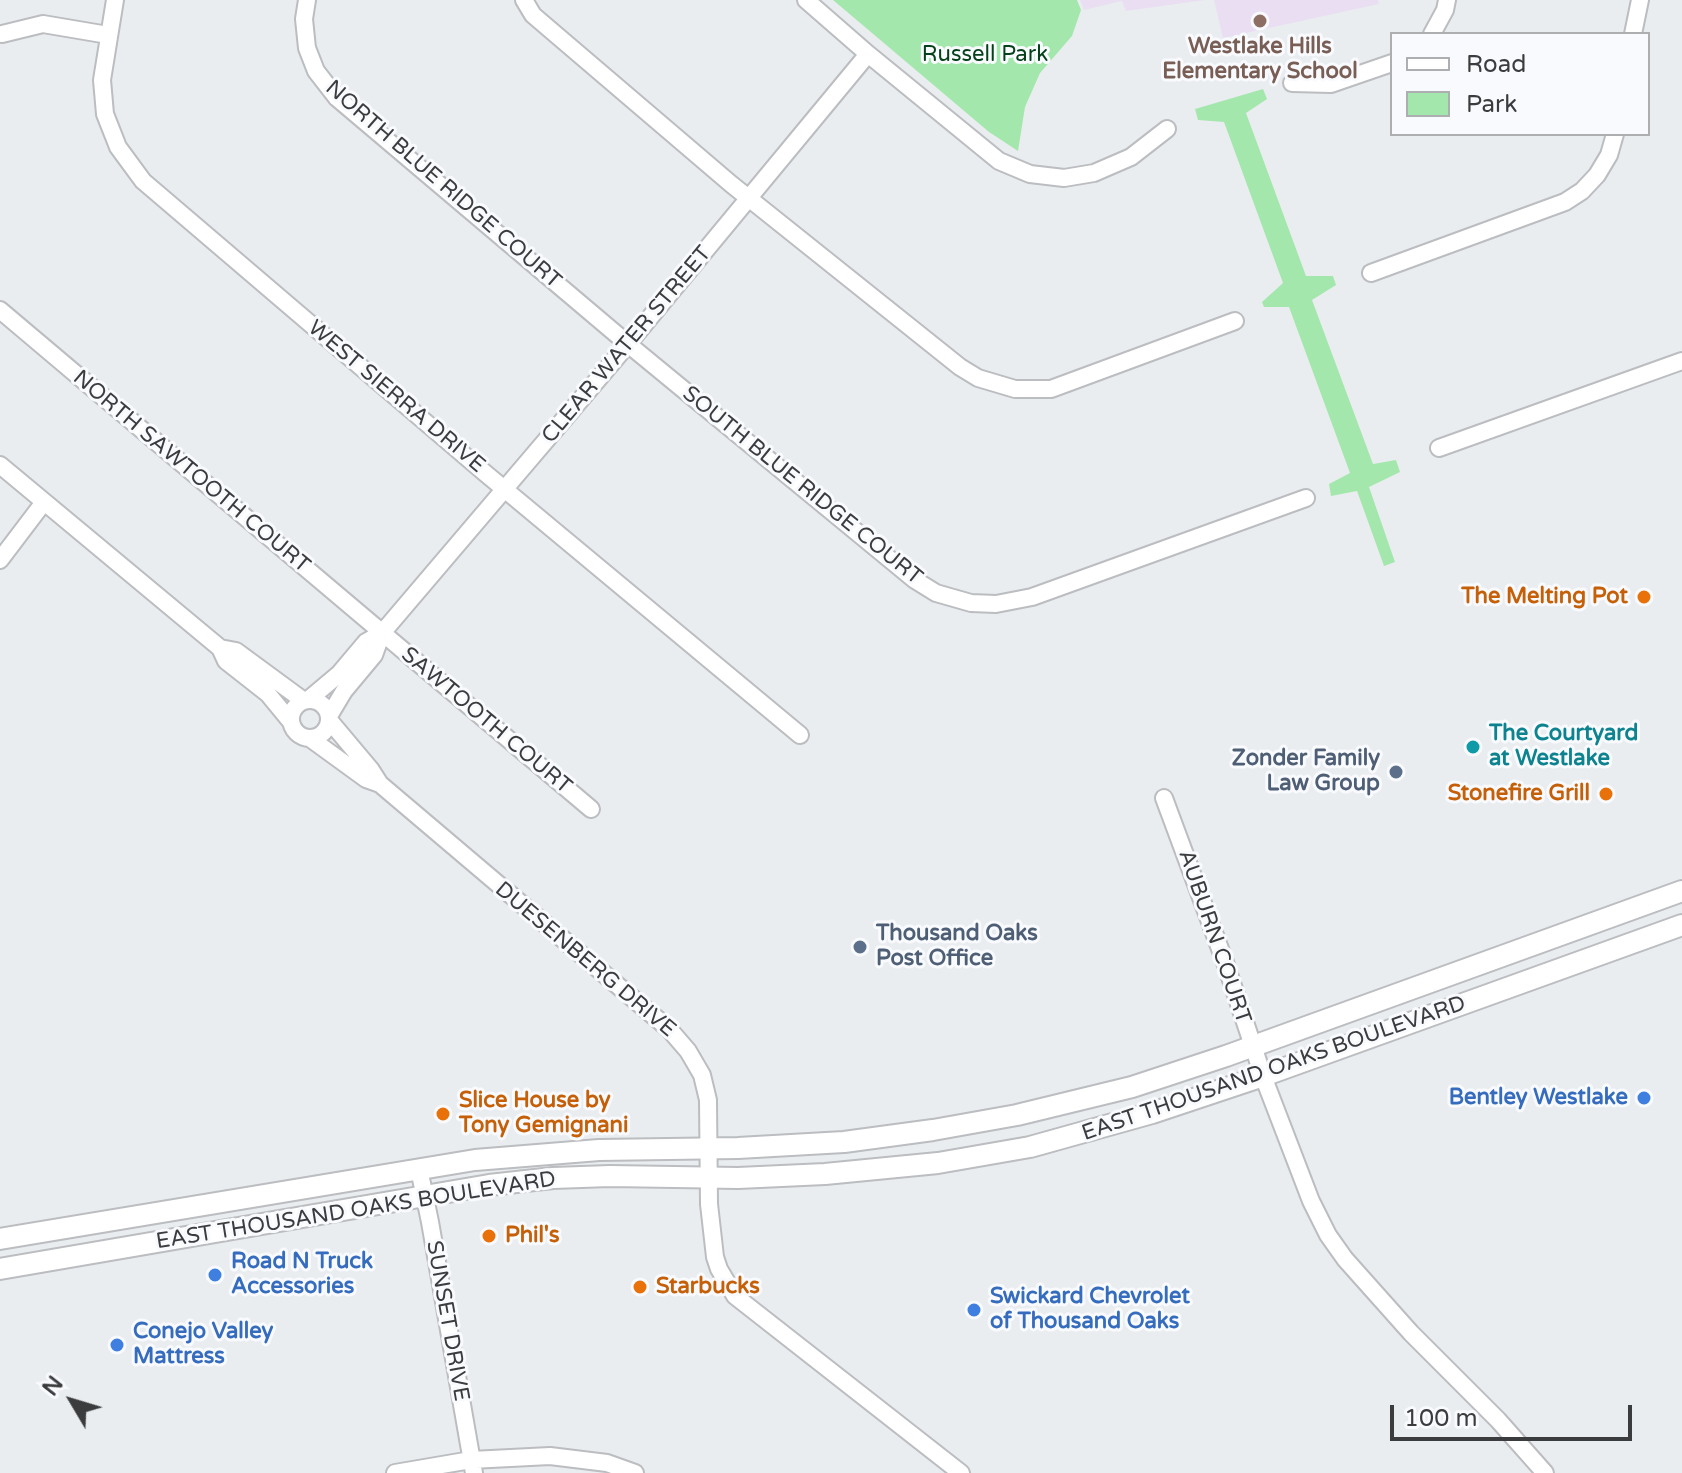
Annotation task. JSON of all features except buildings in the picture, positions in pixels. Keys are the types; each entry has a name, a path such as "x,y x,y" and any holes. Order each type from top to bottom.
{"main road":[{"name":"EAST THOUSAND OAKS BOULEVARD","path":"0,1239 475,1160 857,1141 1017,1115 1132,1087 1253,1047 1682,891"},
{"name":"EAST THOUSAND OAKS BOULEVARD","path":"0,1269 489,1185 553,1178 709,1178 879,1170 987,1155 1077,1136 1263,1076 1682,925"}],"street":[{"name":"WEST SIERRA DRIVE","path":"115,0 102,80 105,114 118,147 143,181 504,489 800,735"},
{"name":"NORTH BLUE RIDGE COURT","path":"307,0 304,19 307,48 316,71 337,98 628,344"},
{"path":"524,0 533,15 750,199 960,367 978,378 1028,390 1051,389 1235,321"},
{"path":"806,0 999,161 1030,174 1064,178 1094,173 1131,157 1167,129"},
{"path":"1433,32 1447,0"},
{"path":"1633,32 1640,0"},
{"path":"2,34 43,24 108,35"},
{"name":"CLEAR WATER STREET","path":"329,718 344,691 374,655 382,633 750,199 868,54"},
{"path":"1292,83 1331,84 1390,64"},
{"path":"1371,273 1565,202 1582,191 1597,175 1609,155 1614,136"},
{"name":"NORTH SAWTOOTH COURT","path":"0,310 382,633"},
{"name":"SOUTH BLUE RIDGE COURT","path":"628,344 915,580 936,593 959,601 996,604 1032,597 1306,498"},
{"path":"1439,448 1682,361"},
{"name":"DUESENBERG DRIVE","path":"0,465 220,648 226,661 268,694 299,735 311,739 366,779 380,784"},
{"path":"0,560 44,502"},
{"name":"CLEAR WATER STREET","path":"306,701 339,674 366,642 382,633"},
{"name":"SAWTOOTH COURT","path":"382,633 591,809"},
{"name":"DUESENBERG DRIVE","path":"220,648 236,651 284,689 306,701 319,702 380,784 669,1029 688,1051 702,1075 708,1100 709,1178 715,1257 735,1296 961,1473"},
{"path":"291,722 294,710 306,701"},
{"path":"311,739 321,735 329,718"},
{"name":"AUBURN COURT","path":"1164,798 1263,1076 1311,1201 1336,1247 1411,1333 1498,1420 1545,1473"},
{"name":"SUNSET DRIVE","path":"419,1169 472,1467"},
{"path":"395,1473 472,1467 550,1456 607,1463 635,1473"}],"shaded area":[{"name":"Westlake Hills Elementary School","path":"1080,0 1205,0 1126,11 1122,1 1084,10"},
{"name":"Westlake Hills Elementary School","path":"1214,0 1378,0 1379,4 1223,38"}],"green space":[{"name":"Russell Park","path":"833,0 1077,0 1081,10 1072,36 1040,73 1025,107 1018,151 989,132"},
{"path":"1263,89 1267,99 1246,113 1306,276 1333,276 1336,285 1312,300 1373,464 1396,460 1400,472 1369,487 1395,562 1384,566 1357,491 1331,496 1329,484 1350,473 1289,307 1264,307 1262,302 1283,283 1224,122 1198,120 1195,109"}],"place":[{"name":"Westlake Hills Elementary School","path":"1260,21"},
{"name":"The Melting Pot","path":"1644,597"},
{"name":"The Courtyard at Westlake","path":"1473,747"},
{"name":"Zonder Family Law Group","path":"1396,772"},
{"name":"Stonefire Grill","path":"1606,794"},
{"name":"Thousand Oaks Post Office","path":"860,947"},
{"name":"Bentley Westlake","path":"1644,1098"},
{"name":"Slice House by Tony Gemignani","path":"443,1114"},
{"name":"Phil's","path":"489,1236"},
{"name":"Road N Truck Accessories","path":"215,1275"},
{"name":"Starbucks","path":"640,1287"},
{"name":"Swickard Chevrolet of Thousand Oaks","path":"974,1310"},
{"name":"Conejo Valley Mattress","path":"117,1345"}]}
